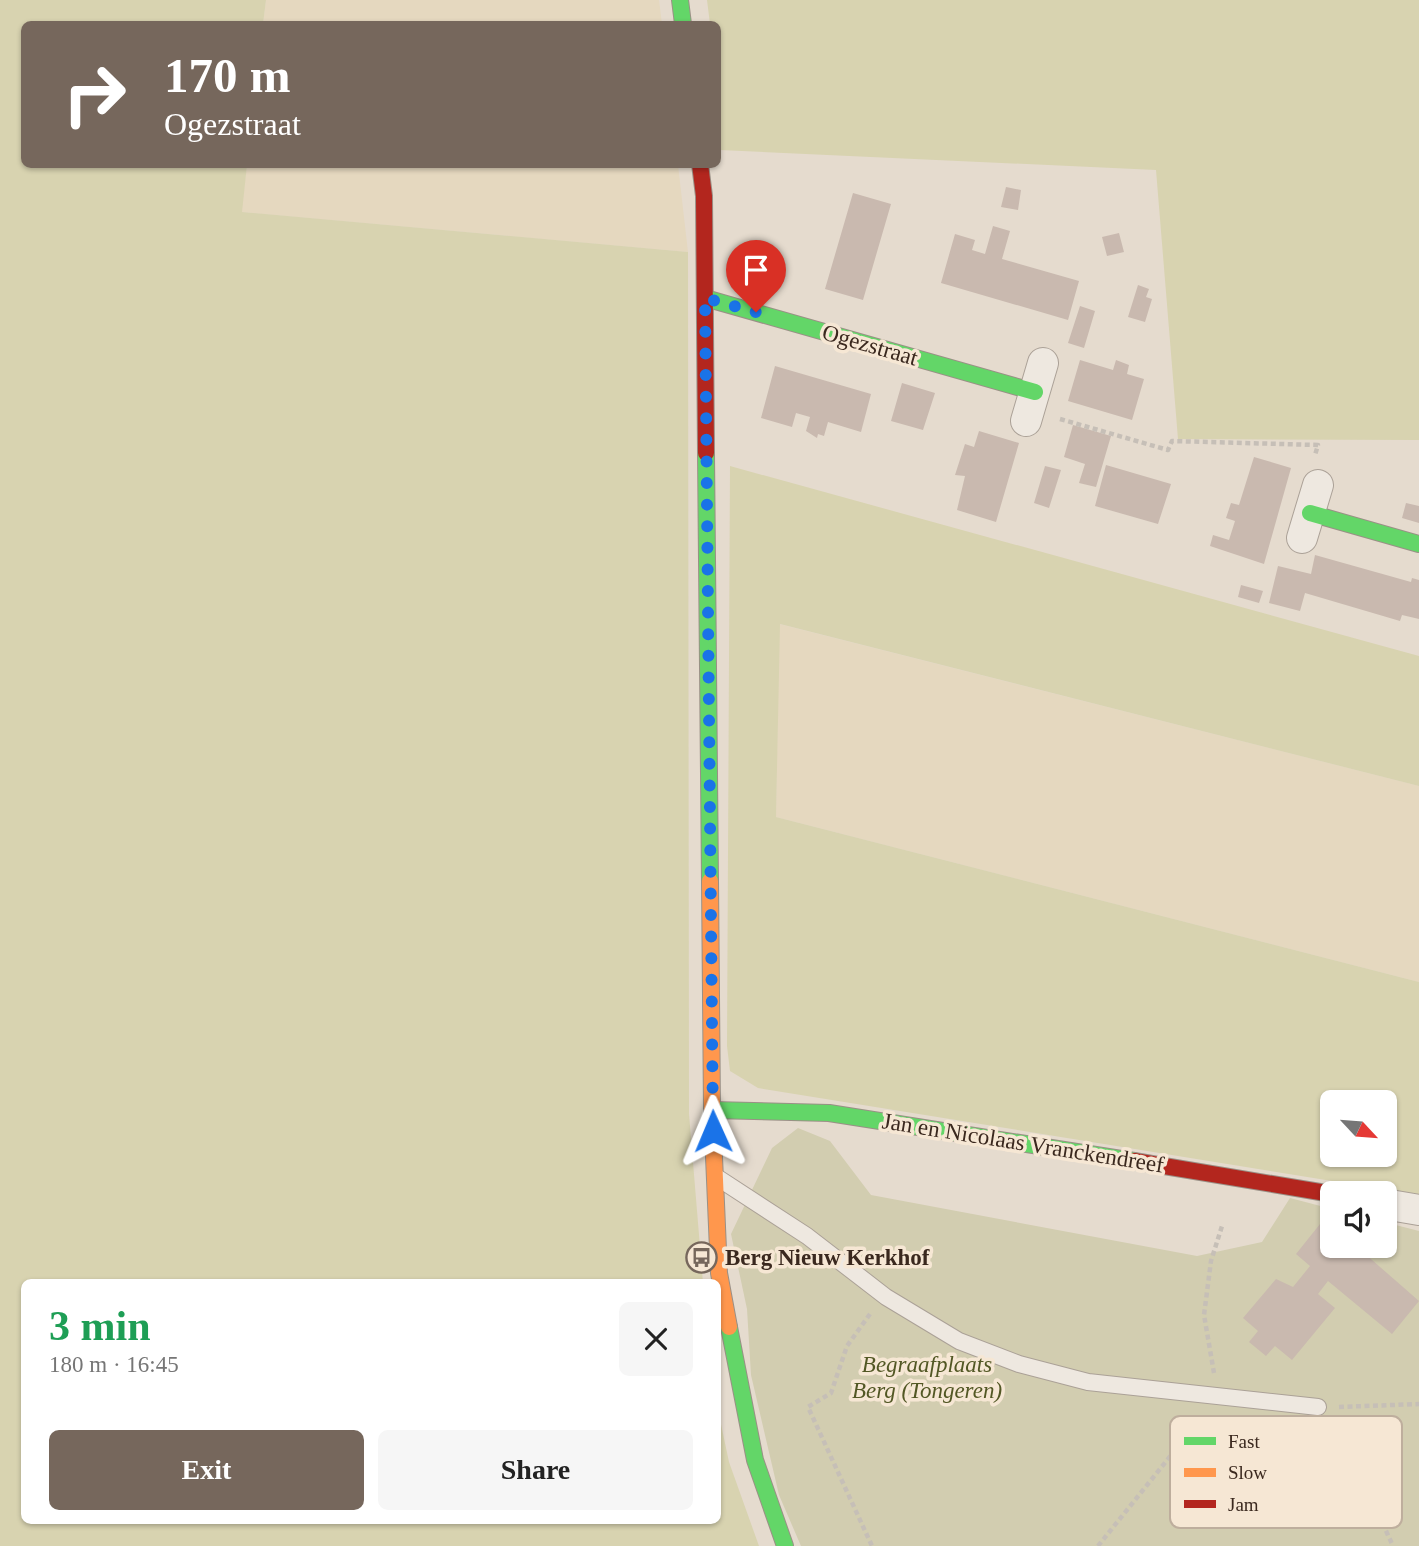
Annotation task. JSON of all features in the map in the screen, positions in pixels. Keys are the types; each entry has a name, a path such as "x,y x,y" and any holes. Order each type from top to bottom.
{"street":[{"path":"680,0 683,21"},
{"path":"700,168 704,196 713,1174 725,1314 755,1460 785,1546"},
{"name":"Ogezstraat","path":"705,298 1030,408"},
{"path":"1030,408 1043,363"},
{"path":"1310,512 1419,544"},
{"name":"Jan en Nicolaas Vranckendreef","path":"712,1110 828,1113 875,1119 1320,1192"},
{"path":"1397,1206 1419,1210"}],"lane":[{"path":"713,1174 807,1236 886,1297 959,1341 1019,1364 1088,1382 1318,1407"}],"path":[{"path":"1030,408 1168,450 1172,441 1318,445 1310,475 1310,512"},
{"path":"872,1546 808,1407 831,1393 847,1346 886,1297"},
{"path":"1324,1416 1318,1407 1419,1404"},
{"path":"1385,1528 1393,1546"}],"shaded area":[{"path":"0,0 266,0 263,21 21,21 21,168 247,168 242,212 688,252 689,1114 703,1279 21,1279 21,1524 721,1524 721,1424 729,1462 759,1546 0,1546"},
{"path":"266,0 659,0 662,21 263,21"},
{"path":"707,0 1419,0 1419,440 1178,439 1156,170 721,150 721,21 710,21"},
{"path":"247,168 678,168 688,252 241,212"},
{"path":"730,466 1419,656 1419,786 780,624 776,817 1419,982 1419,1195 1397,1191 1397,1181 1333,1181 758,1088 730,1071 727,1046"},
{"path":"779,624 1419,786 1419,982 776,817"}],"green space":[{"name":"Begraafplaats Berg (Tongeren)","path":"798,1128 830,1141 871,1195 1197,1256 1262,1242 1290,1198 1320,1206 1320,1258 1397,1258 1397,1225 1419,1231 1419,1546 801,1546 779,1495 751,1375 747,1309 731,1234 772,1148"}],"building":[{"path":"1006,187 1021,190 1018,210 1001,207"},
{"path":"853,193 891,204 863,300 825,289"},
{"path":"993,226 1010,231 1002,259 1079,281 1068,320 941,283 955,234 975,240 972,250 985,254"},
{"path":"1119,233 1124,252 1107,256 1102,237"},
{"path":"1138,285 1149,289 1146,297 1152,299 1145,322 1128,317"},
{"path":"1080,306 1095,311 1084,348 1068,343"},
{"path":"1080,360 1113,370 1116,360 1129,365 1127,374 1144,379 1132,420 1068,401"},
{"path":"775,366 871,394 861,432 828,422 824,436 818,434 817,438 806,431 810,417 796,413 792,427 761,418"},
{"path":"902,383 935,393 923,430 891,421"},
{"path":"1073,425 1111,436 1096,487 1079,483 1085,464 1064,457"},
{"path":"979,431 1019,443 996,522 957,510 965,476 955,475 965,444 974,447"},
{"path":"1254,457 1291,468 1264,564 1210,546 1213,535 1229,540 1235,521 1226,518 1231,503 1239,505"},
{"path":"1106,465 1171,484 1158,524 1095,506"},
{"path":"1045,466 1061,470 1049,508 1034,503"},
{"path":"1406,503 1419,506 1419,523 1402,518"},
{"path":"1315,555 1411,582 1412,578 1419,580 1419,619 1402,615 1400,621 1305,593 1300,611 1269,603 1278,566 1311,574"},
{"path":"1241,585 1263,591 1259,603 1238,597"},
{"path":"1320,1224 1320,1258 1370,1258 1419,1301 1392,1334 1328,1281 1318,1294 1335,1308 1292,1360 1275,1346 1266,1356 1249,1342 1258,1331 1243,1318 1276,1279 1293,1287 1310,1266 1296,1254"}],"traffic: fast":[{"path":"680,0 683,21"},
{"path":"705,298 1035,392"},
{"path":"706,453 710,881"},
{"path":"1310,513 1419,544"},
{"path":"712,1110 829,1113 1134,1161"},
{"path":"729,1327 755,1460 785,1546"}],"traffic: slow":[{"path":"710,881 712,1110 720,1279"},
{"path":"721,1284 729,1327"}],"traffic: jam":[{"path":"700,168 704,196 706,453"},
{"path":"1134,1161 1320,1192"}],"place":[{"name":"Berg Nieuw Kerkhof","path":"702,1257"}],"route":[{"path":"713,1131 705,298 756,312"}]}
